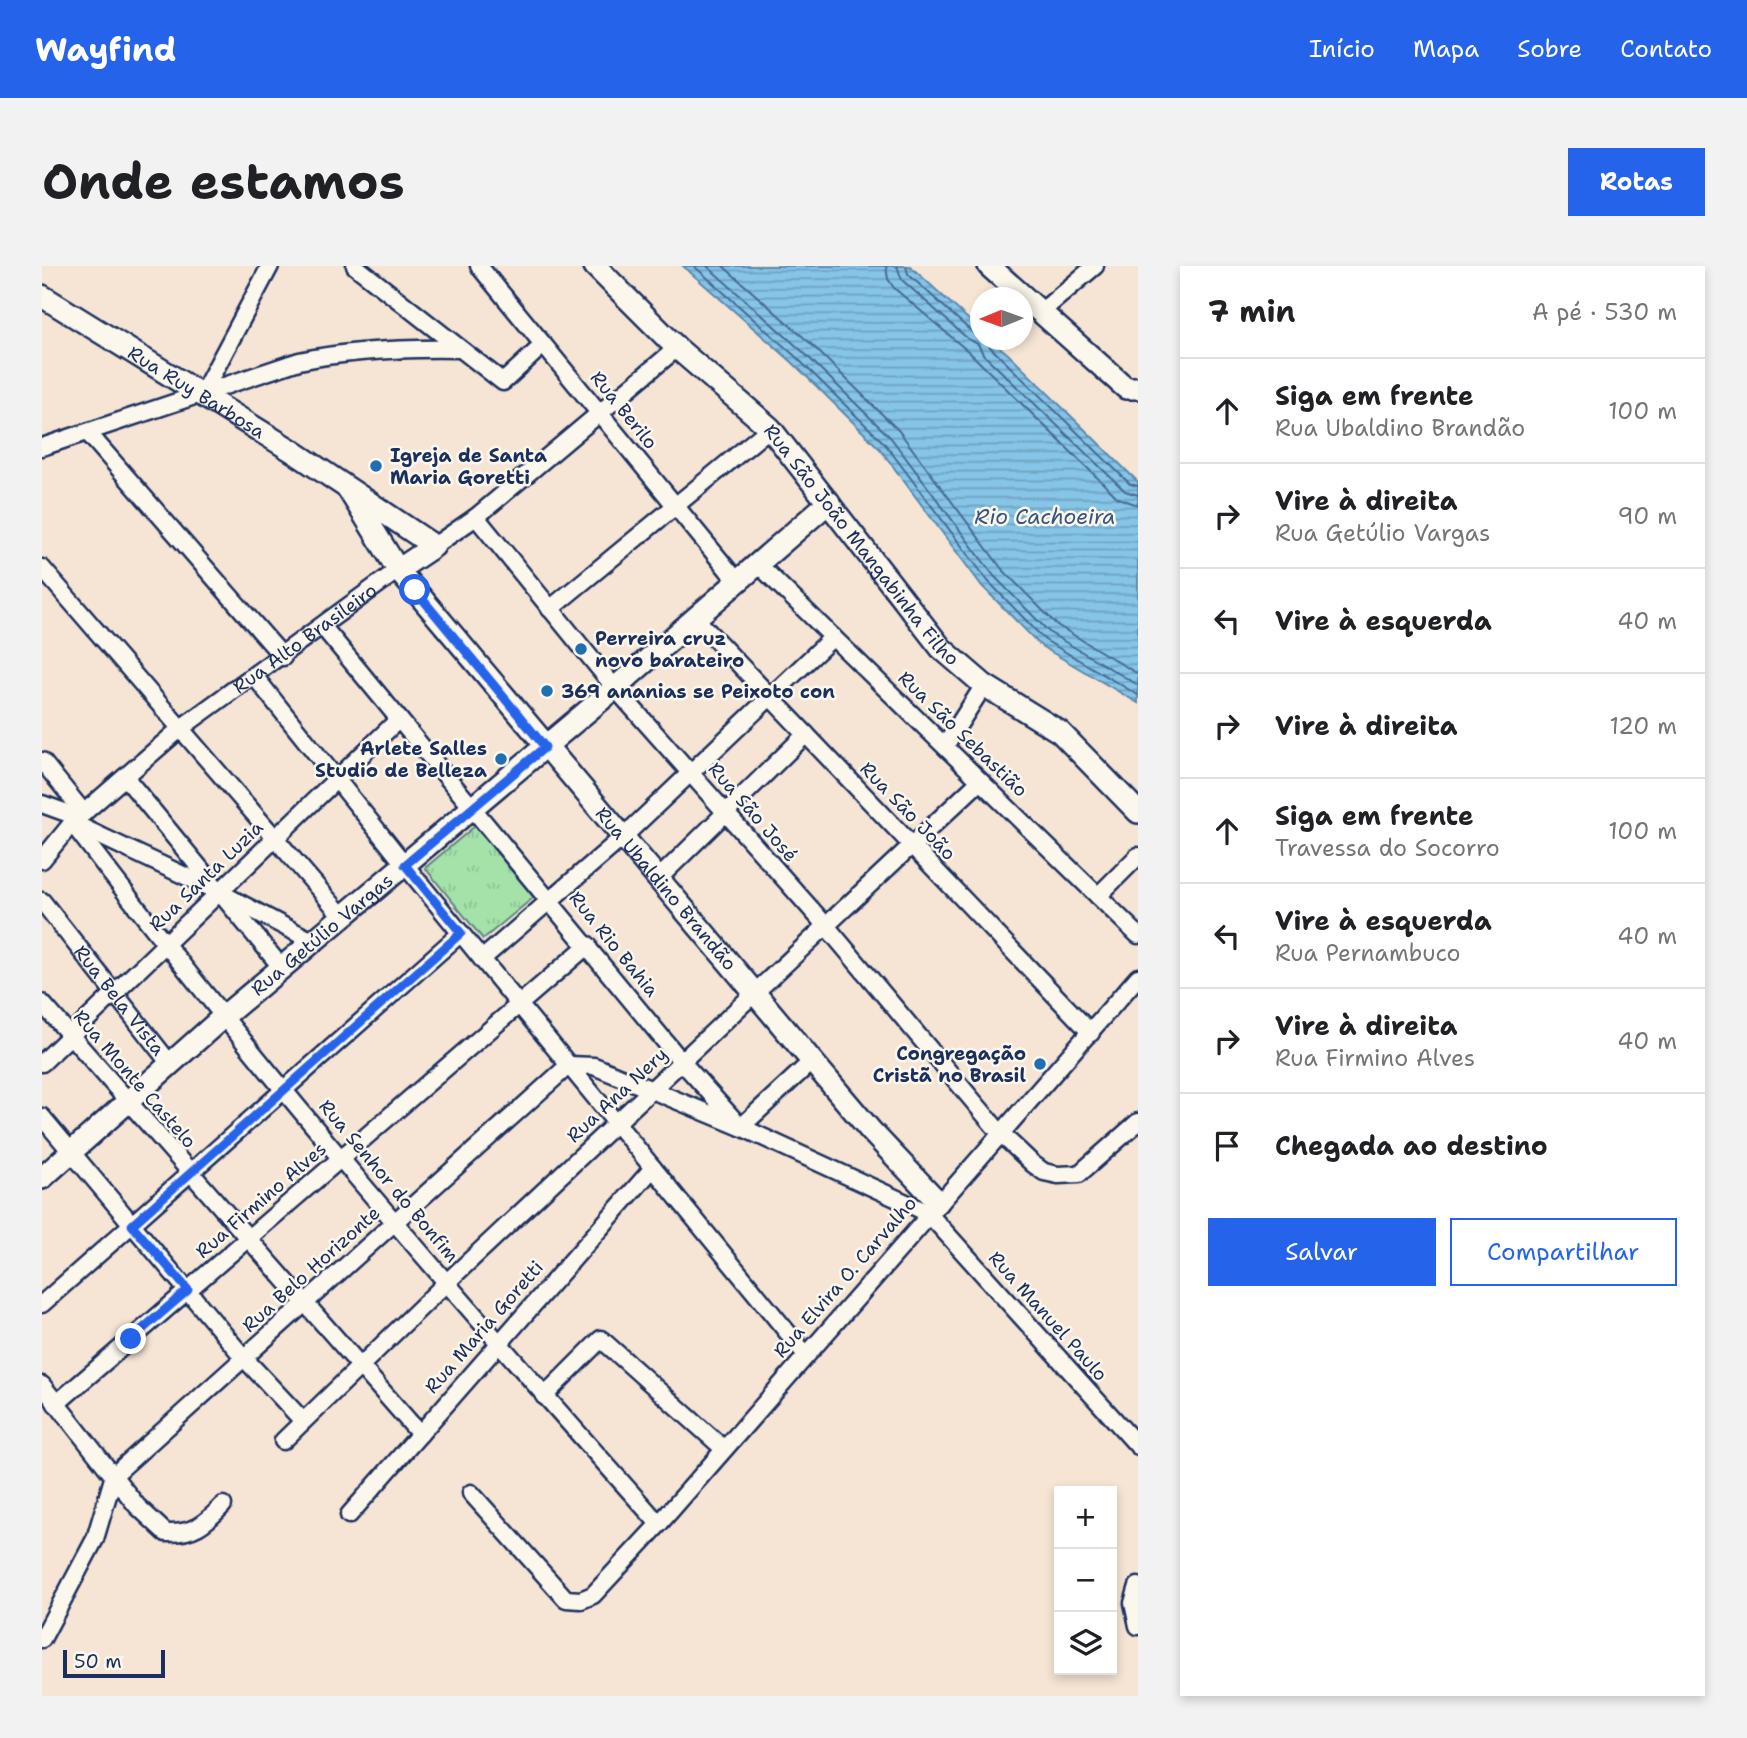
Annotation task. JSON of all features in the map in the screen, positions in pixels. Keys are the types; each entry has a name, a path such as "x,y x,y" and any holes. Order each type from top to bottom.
{"street":[{"path":"202,394 270,266"},
{"path":"355,266 503,382 543,345"},
{"name":"Rua Berilo","path":"479,266 737,581"},
{"name":"Rua São João Mangabinha Filho","path":"595,266 677,348 770,428 941,648 984,685 1060,732 1138,812"},
{"path":"989,266 1126,388 1137,388"},
{"path":"1042,311 1095,266"},
{"name":"Rua Ruy Barbosa","path":"42,296 202,394 434,546"},
{"path":"42,447 89,434 261,372 340,352 401,348 459,349"},
{"name":"Rua Alto Brasileiro","path":"42,860 78,818 181,728 256,677 398,570 476,517 677,348"},
{"path":"551,609 770,428"},
{"path":"89,434 283,657"},
{"name":"Rua Ruy Barbosa","path":"350,492 398,570"},
{"name":"Rua Getúlio Vargas","path":"42,1178 223,1017 474,808 829,502"},
{"name":"Rua São José","path":"476,517 615,688 827,927 1000,1133 1044,1172 1067,1177 1079,1174 1094,1164 1138,1122"},
{"name":"Rua São Sebastião","path":"758,564 1138,935"},
{"path":"42,568 344,918"},
{"name":"Rua Ubaldino Brandão","path":"398,570 933,1208"},
{"name":"Rua São João","path":"695,618 1091,1032"},
{"name":"Rua Rio Bahia","path":"323,627 550,898 682,1062 741,1127 933,1208"},
{"path":"482,959 692,774 833,637"},
{"path":"256,677 336,780 806,1355"},
{"path":"945,746 984,685"},
{"name":"Rua Santa Luzia","path":"42,1063 399,719"},
{"path":"658,879 806,733"},
{"name":"Rua Senhor do Bonfim","path":"42,761 164,945 446,1283 659,1524"},
{"path":"125,777 282,968"},
{"name":"Rua Ana Nery","path":"283,1441 446,1283 980,780"},
{"path":"42,804 78,818 314,942"},
{"path":"1098,896 1138,856"},
{"name":"Rua Bela Vista","path":"42,901 171,1065"},
{"path":"42,1304 461,933"},
{"name":"Rua Firmino Alves","path":"56,1404 588,945"},
{"name":"Rua Elvira O. Carvalho","path":"471,1493 566,1600 581,1600 593,1595 659,1524 1138,976"},
{"name":"Rua Monte Castelo","path":"42,1003 359,1368 420,1434"},
{"path":"569,1065 588,1064 741,1127 812,1061"},
{"name":"Rua Belo Horizonte","path":"114,1475 569,1065"},
{"path":"42,1117 244,1358 303,1421"},
{"name":"Rua Maria Goretti","path":"349,1515 497,1342 653,1168"},
{"name":"Rua Manuel Paulo","path":"933,1208 1138,1446"},
{"path":"544,1396 600,1339 724,1449"},
{"path":"42,1385 137,1506 166,1533 184,1534 196,1529 223,1505"},
{"path":"42,1639 95,1539 114,1475"},
{"path":"1138,1586 1133,1603 1138,1626"}],"green space":[{"path":"475,826 534,897 483,939 425,868"}],"water":[{"name":"Rio Cachoeira","path":"683,266 910,266 970,321 970,350 1003,350 1138,482 1138,703 1041,646 982,586 880,449 792,362"}],"place":[{"name":"Igreja de Santa Maria Goretti","path":"376,466"},
{"name":"Perreira cruz novo barateiro","path":"581,649"},
{"name":"369 ananias se Peixoto con","path":"547,691"},
{"name":"Arlete Salles Studio de Belleza","path":"501,759"},
{"name":"Congregação Cristã no Brasil","path":"1040,1064"}],"route":[{"path":"131,1339 188,1290 132,1225 461,933 405,865 545,747 415,590"}]}
